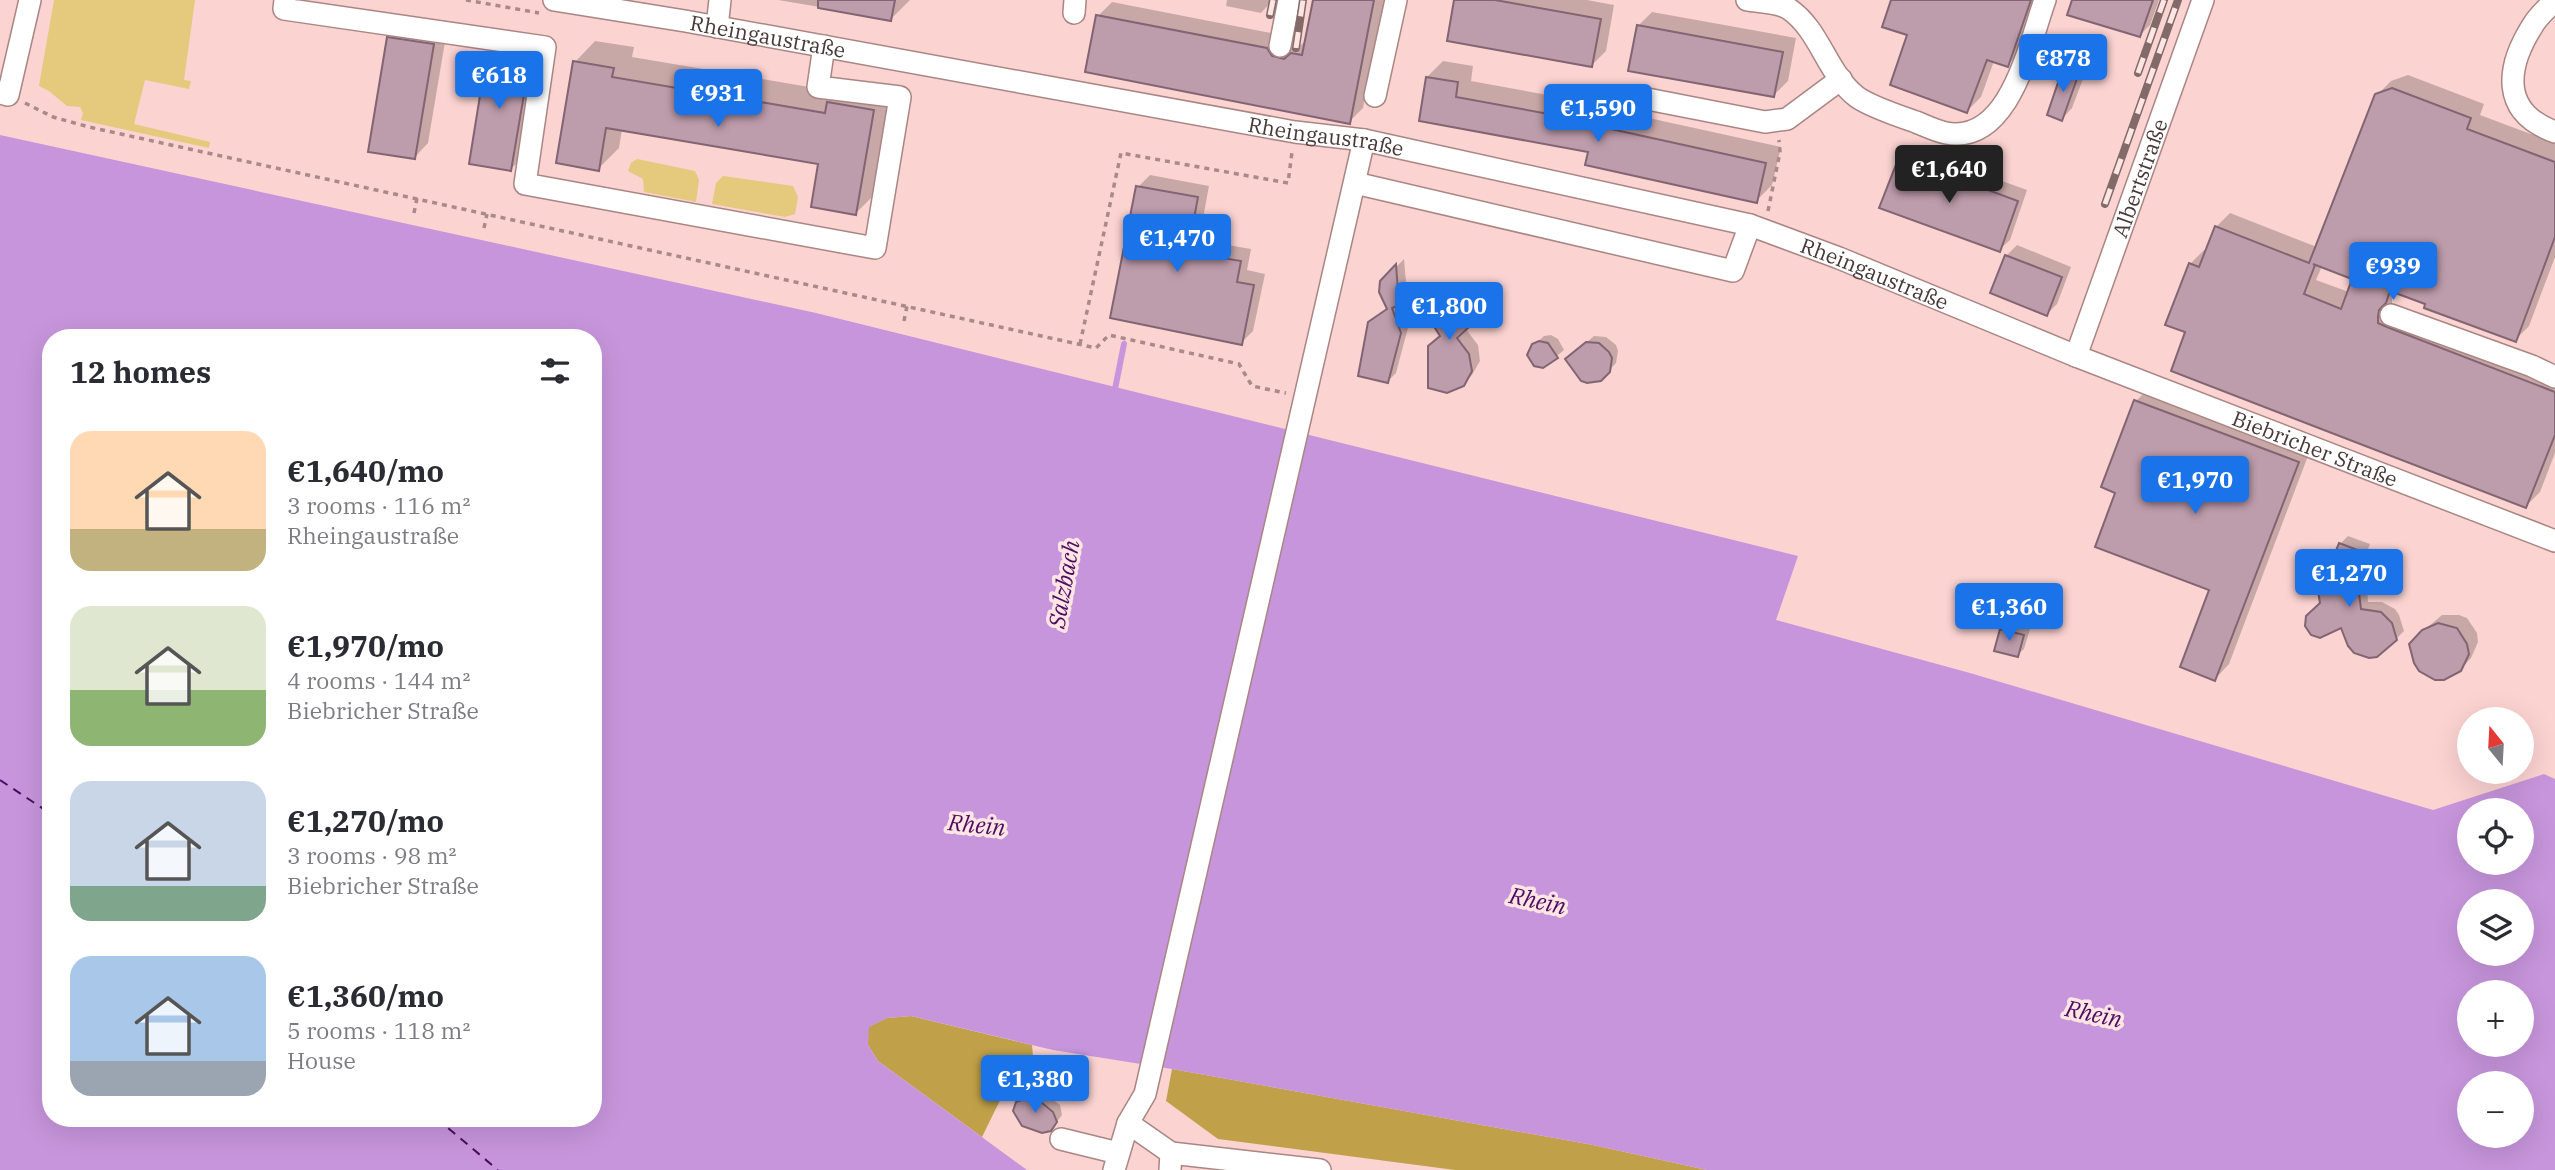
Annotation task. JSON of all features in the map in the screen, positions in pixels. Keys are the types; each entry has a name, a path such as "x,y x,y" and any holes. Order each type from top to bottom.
{"street":[{"path":"4,94 30,0"},
{"path":"285,0 284,9 545,47 525,184 875,248 900,97 818,87 824,46"},
{"name":"Rheingaustraße","path":"554,0 1296,132 1364,140 1750,225 1849,262 2076,356"},
{"path":"717,27 720,0"},
{"path":"1280,46 1289,0"},
{"path":"1376,96 1396,0"},
{"path":"1747,0 1787,8 1807,26 1841,79 1858,97 1901,117 1947,133 1976,131 2001,111 2016,84 2045,0"},
{"name":"Albertstraße","path":"2076,356 2203,0"},
{"path":"2555,0 2533,24 2516,62 2511,89 2524,112 2539,126 2555,132"},
{"path":"1632,96 1765,122 1787,119 1841,79"},
{"path":"1061,1139 1116,1162 1128,1123 1144,1094 1364,140"},
{"path":"1354,183 1733,271 1750,225"},
{"path":"2391,316 2532,366 2555,377"},
{"name":"Biebricher Straße","path":"2076,356 2555,541"},
{"path":"1128,1123 1170,1161 1321,1170"}],"path":[{"path":"4,94 53,117 89,127 1096,348 1109,335 1239,364 1251,386 1305,397"},
{"path":"1769,207 1780,152 1776,121"},
{"path":"1080,344 1121,153 1288,183 1296,132"},
{"path":"414,214 417,198"},
{"path":"484,228 487,214"},
{"path":"904,321 907,306"}],"shaded area":[{"path":"54,0 195,0 184,80 191,81 189,89 145,80 134,124 210,142 209,148 81,120 83,113 80,107 67,106 39,86"},
{"path":"637,159 695,171 699,180 696,202 644,192 643,179 628,171 631,163"},
{"path":"723,176 793,186 798,197 795,214 785,217 712,204 716,183"},
{"path":"911,1016 1032,1045 1035,1080 1005,1090 982,1137 878,1061 868,1045 868,1027 887,1018"},
{"path":"1172,1069 1593,1145 1707,1170 1455,1170 1218,1139 1166,1101"}],"water":[{"name":"Rhein","path":"0,135 816,313 1798,556 1776,620 1970,673 2433,810 2457,802 2457,875 2534,875 2534,798 2470,798 2513,784 2534,784 2534,777 2544,774 2555,779 2555,1170 1707,1170 1593,1145 1053,1050 911,1016 887,1018 869,1027 868,1045 878,1061 1027,1170 0,1170"}],"building":[{"path":"818,0 895,0 891,21 818,8"},
{"path":"1313,0 1374,0 1350,124 1085,72 1096,15 1267,48 1272,56 1284,59 1291,53 1302,55"},
{"path":"1454,0 1495,0 1601,19 1592,67 1447,41"},
{"path":"1891,0 2031,0 2008,67 1987,60 1967,113 1890,85 1907,35 1882,27"},
{"path":"2072,0 2153,0 2140,37 2067,15"},
{"path":"1637,25 1783,52 1774,97 1628,71"},
{"path":"387,37 434,44 415,159 368,152"},
{"path":"487,52 530,59 511,171 469,164"},
{"path":"573,61 614,68 612,77 825,113 827,102 874,110 856,215 811,207 818,164 606,128 599,171 556,163"},
{"path":"2063,68 2079,73 2062,121 2047,115"},
{"path":"1426,77 1458,82 1456,97 1571,118 1570,120 1766,163 1757,203 1585,165 1588,152 1419,121"},
{"path":"2392,88 2471,118 2467,129 2555,162 2555,237 2516,342 2424,308 2425,304 2390,291 2378,317 2378,323 2387,327 2555,392 2555,435 2526,508 2171,371 2185,332 2165,325 2189,263 2199,267 2215,226 2309,263 2375,94","holes":["2313,264 2352,279 2341,309 2304,294 2315,265"]},
{"path":"1899,157 2018,201 2000,252 1879,208"},
{"path":"1136,186 1198,197 1188,252 1241,261 1237,282 1254,285 1242,345 1110,318"},
{"path":"2005,255 2062,277 2047,316 1990,293"},
{"path":"1396,264 1399,305 1392,308 1401,333 1388,383 1358,376 1368,322 1387,309 1379,292 1380,281"},
{"path":"1448,290 1463,293 1472,305 1474,313 1469,327 1457,338 1469,354 1472,371 1464,386 1447,393 1428,388 1428,346 1440,336 1428,317 1428,301"},
{"path":"1539,341 1548,343 1558,358 1543,368 1534,366 1527,355 1532,344"},
{"path":"1586,342 1599,343 1612,358 1610,372 1601,381 1581,381 1565,359"},
{"path":"2134,400 2299,462 2215,681 2180,667 2209,590 2095,547 2115,493 2101,487"},
{"path":"2339,543 2363,552 2351,583 2359,593 2361,609 2381,612 2392,623 2397,640 2377,657 2369,658 2354,653 2341,628 2320,638 2311,635 2305,626 2306,616 2320,603 2317,585 2326,576"},
{"path":"2438,623 2457,628 2467,644 2469,654 2461,671 2444,680 2435,680 2419,671 2409,644 2422,630"},
{"path":"2000,629 2024,635 2018,657 1994,651"},
{"path":"1029,1097 1041,1102 1053,1112 1057,1122 1051,1131 1042,1133 1022,1126 1013,1111 1016,1102"}],"waterway":[{"name":"Salzbach","path":"1114,394 1124,344"}],"ferry route":[{"path":"0,780 42,808"},
{"path":"447,1127 498,1170"}],"railway":[{"path":"1270,15 1273,0"},
{"path":"1296,48 1303,0"},
{"path":"2138,73 2164,0"},
{"path":"2105,204 2178,0"}]}
